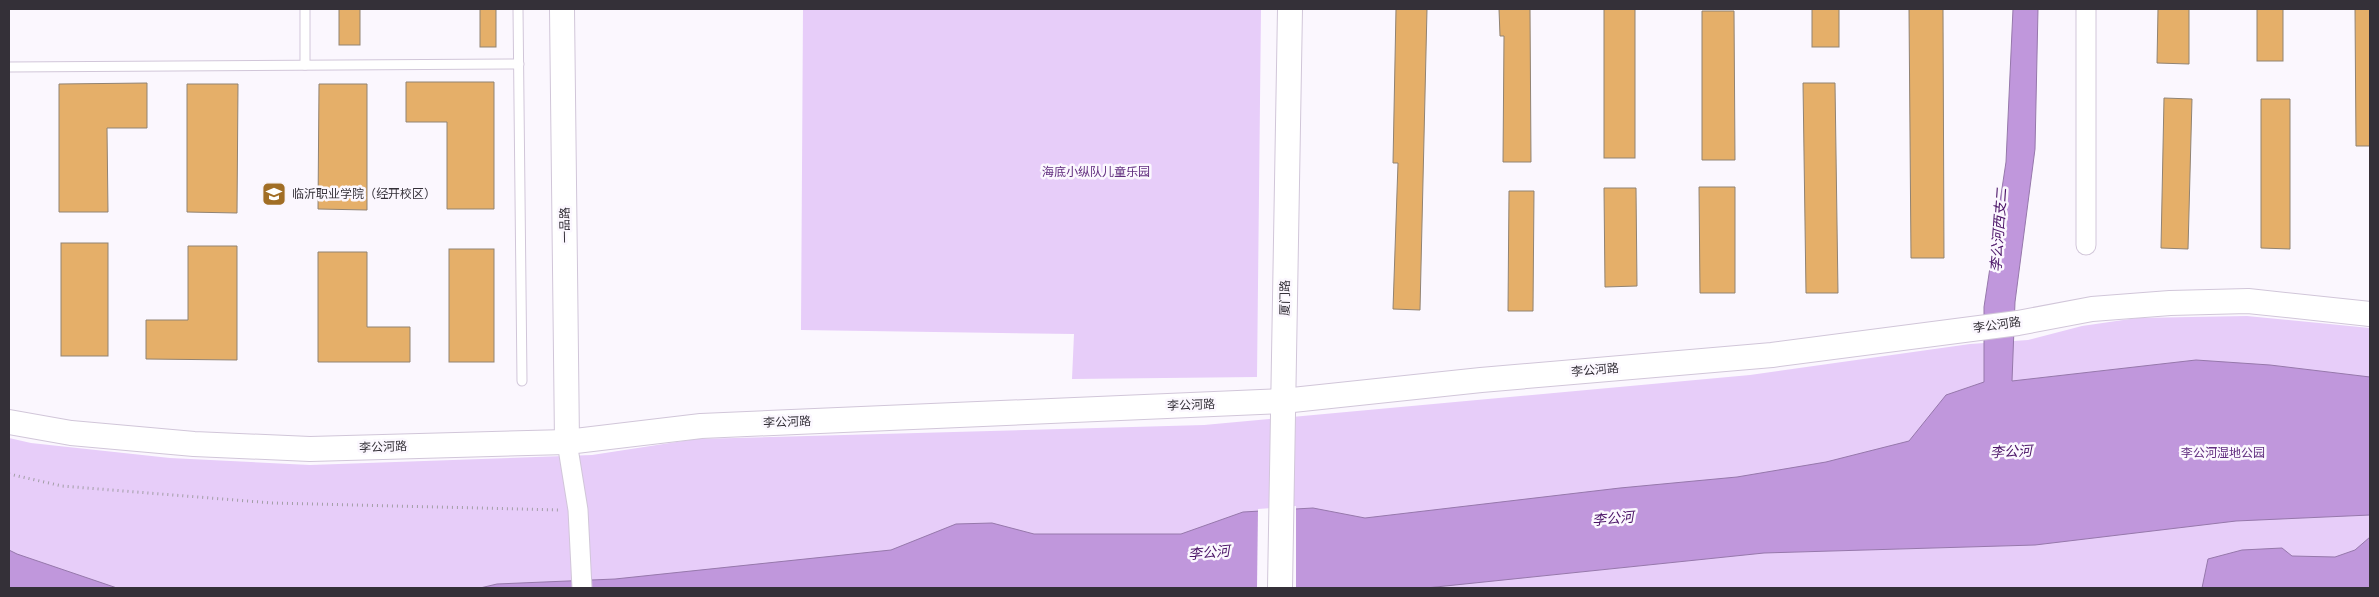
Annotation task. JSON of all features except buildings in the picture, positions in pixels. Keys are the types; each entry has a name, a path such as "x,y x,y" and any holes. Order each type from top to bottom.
{"street":[{"name":"一品路","path":"562,9 567,442"},
{"name":"厦门路","path":"1280,588 1290,9"},
{"path":"2086,9 2086,245"},
{"name":"李公河路","path":"9,422 71,432 194,444 310,449 567,442 701,426 1283,401 1481,380 1772,355 2018,323 2092,309 2170,302 2248,301 2370,314"},
{"path":"567,442 578,510 582,588"}],"lane":[{"path":"305,9 305,65"},
{"path":"518,9 522,381"},
{"path":"9,67 519,64"}],"path":[{"path":"9,474 62,486 272,503 578,510"}],"green space":[{"name":"海底小纵队儿童乐园","path":"803,9 1261,9 1257,377 1072,379 1074,334 801,330"},
{"name":"李公河湿地公园","path":"2247,316 2370,328 2370,588 9,588 9,438 31,443 170,458 310,465 592,455 696,439 1204,425 1750,375 1970,344 2028,340 2082,326 2137,318"}],"water":[{"path":"2013,9 2038,9 2035,149 2015,302 2012,381 2196,360 2270,365 2370,377 2370,515 2236,521 2035,545 1764,553 1426,588 480,588 497,584 615,579 891,550 956,524 992,523 1034,534 1181,534 1243,512 1313,508 1365,518 1620,488 1737,477 1826,462 1909,441 1946,395 1984,382 1984,307 2006,162"},
{"path":"2370,537 2370,588 2202,588 2208,559 2242,550 2282,548 2292,556 2335,557 2355,550"},
{"path":"9,550 17,554 117,588 9,588"}],"pier":[{"path":"1296,506 1296,588 1257,588 1258,509"}],"place":[{"name":"临沂职业学院（经开校区）","path":"274,194"}],"water label":[{"name":"李公河西支二","path":"1999,230"},
{"name":"李公河","path":"2011,452"},
{"name":"李公河","path":"1613,519"},
{"name":"李公河","path":"1209,553"}]}
